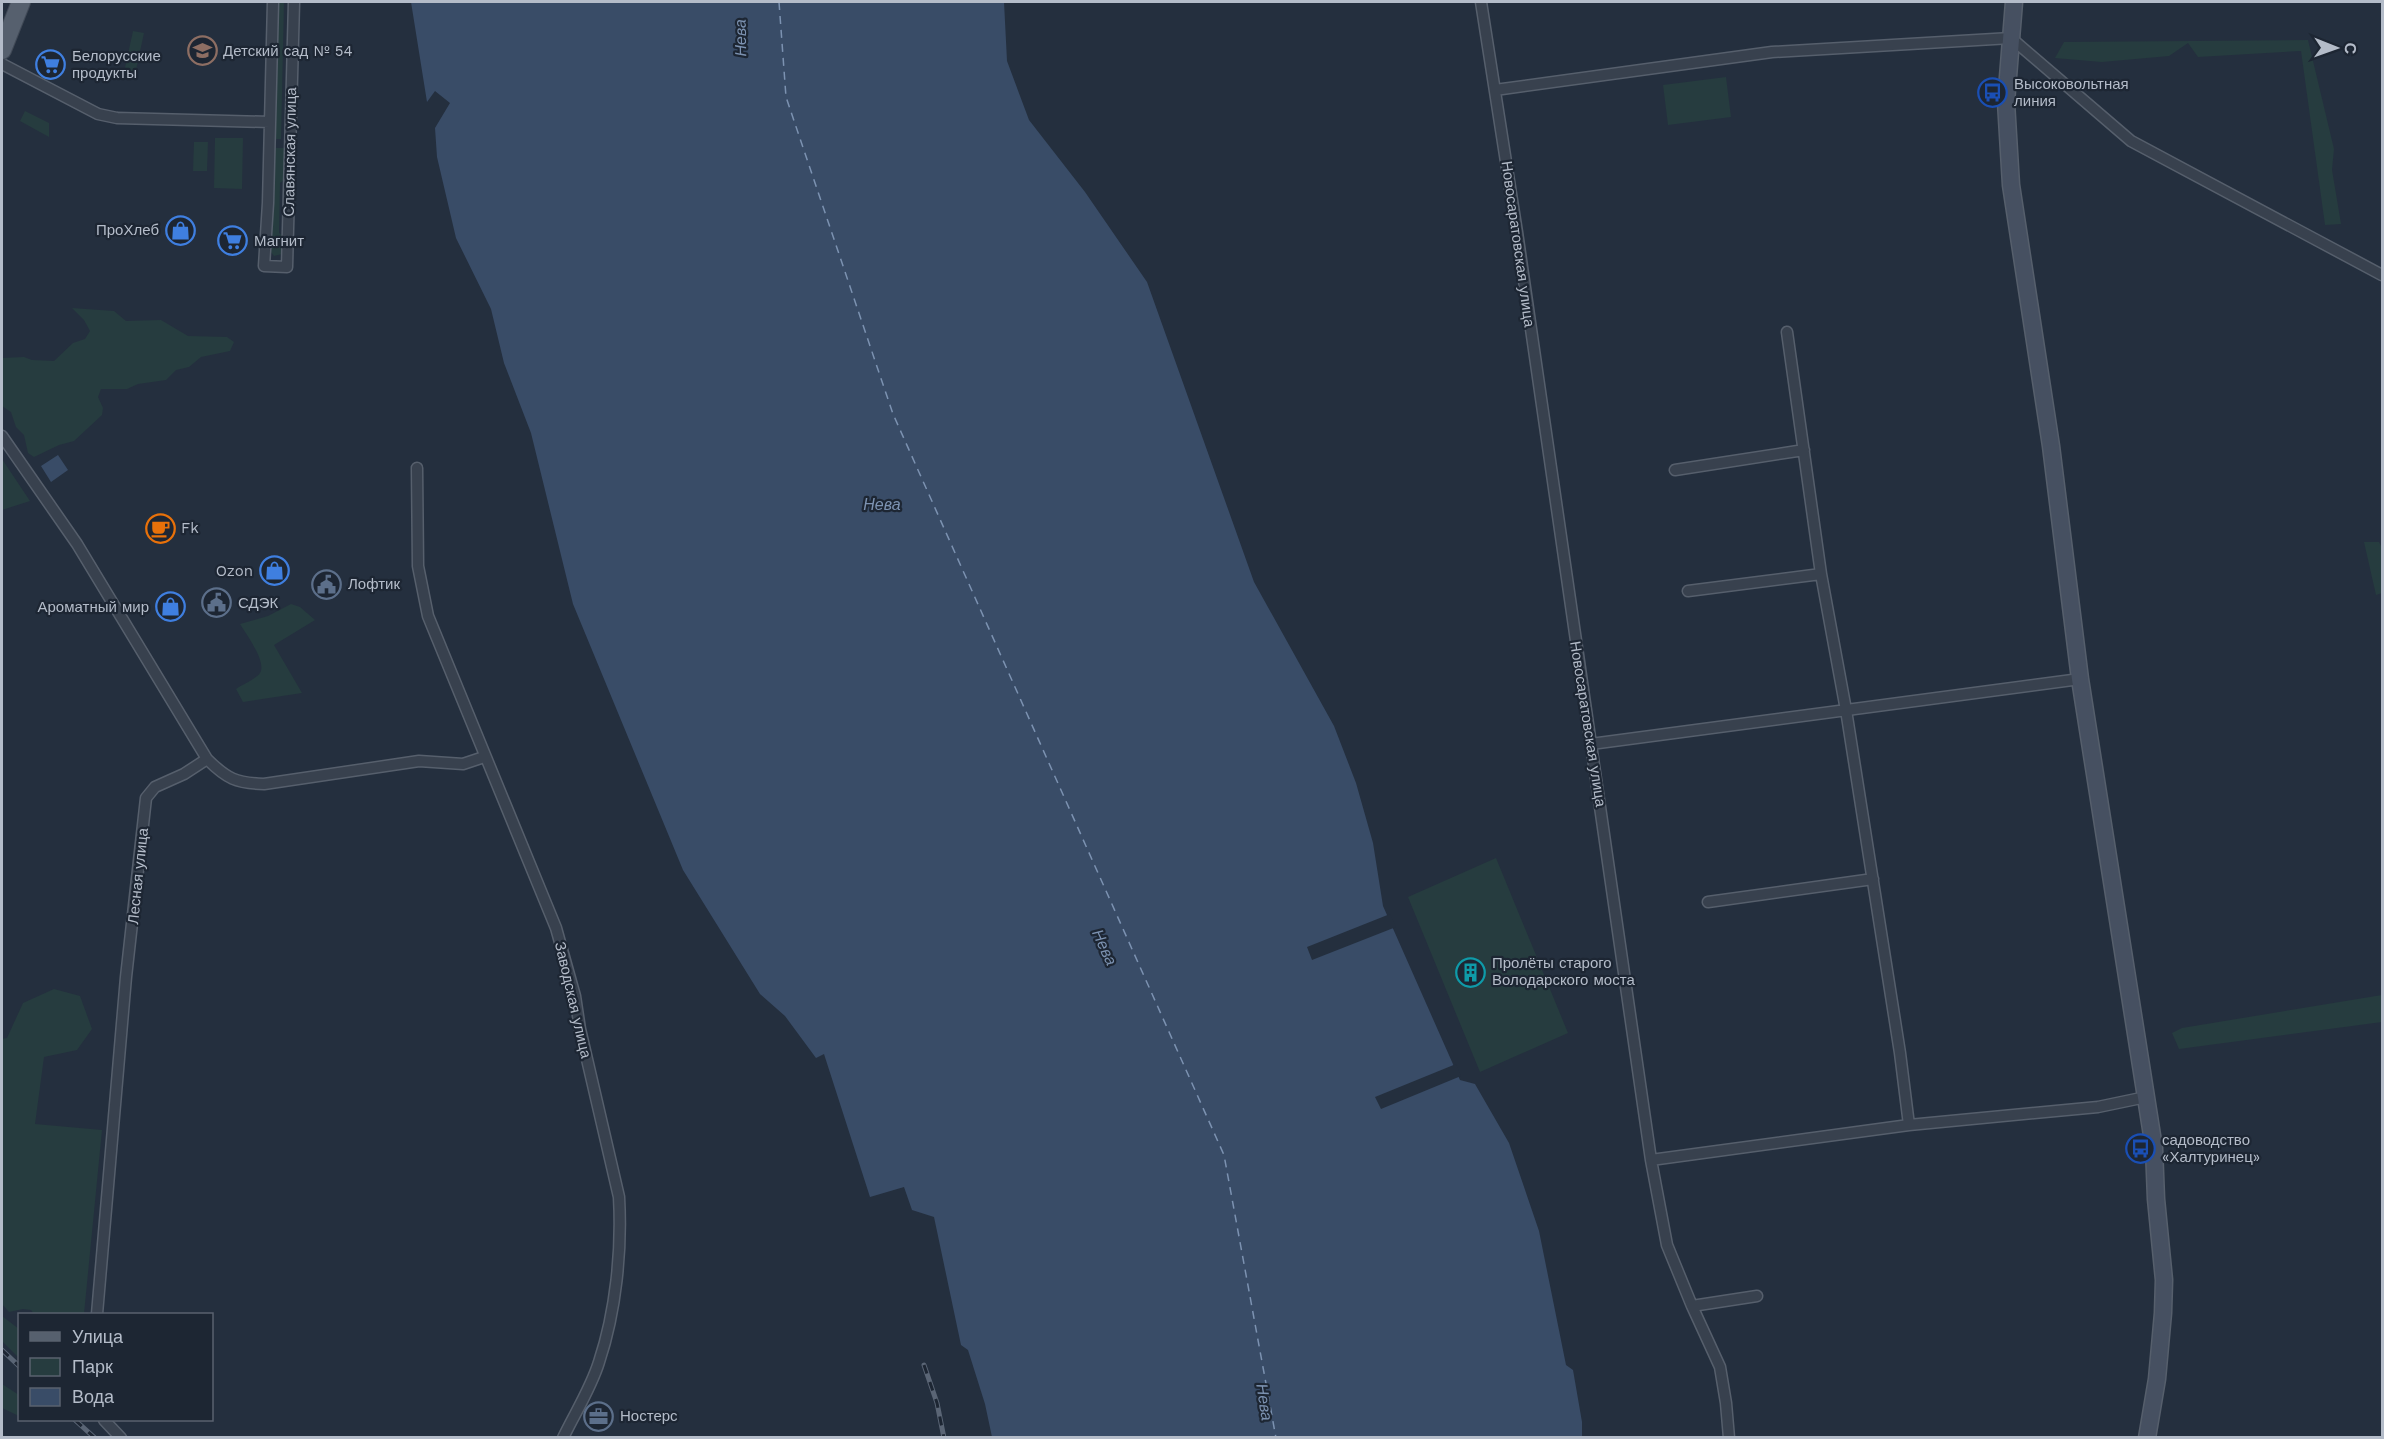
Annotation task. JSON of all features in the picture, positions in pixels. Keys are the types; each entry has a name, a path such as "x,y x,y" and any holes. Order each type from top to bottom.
{"main road":[{"path":"2,50 21,2"},
{"path":"2014,2 2006,102 2011,185 2051,446 2080,680 2154,1148 2156,1199 2164,1280 2159,1357 2147,1437"}],"street":[{"name":"Славянская улица","path":"273,2 264,266 287,267 294,2"},
{"name":"Новосаратовская улица","path":"1481,2 1651,1160 1667,1245 1720,1367 1729,1437"},
{"path":"1495,90 1772,52 2011,39 2131,141 2382,275"},
{"path":"2,64 98,114 117,118 270,122"},
{"path":"1787,332 1821,574 1873,879 1909,1125"},
{"path":"2,436 77,544 207,759 223,775 241,784 264,784 419,761 462,764 484,757"},
{"path":"1675,470 1803,450"},
{"name":"Заводская улица","path":"417,468 418,566 428,616 556,928 575,996 580,1029 619,1197 621,1222 618,1278 599,1363 563,1437"},
{"path":"1689,591 1821,574"},
{"path":"1591,744 2080,680"},
{"name":"Лесная улица","path":"97,1313 126,977 146,798 155,787 184,774 207,759"},
{"path":"1708,902 1873,879"},
{"path":"1651,1160 1909,1125 2098,1107 2146,1096"},
{"path":"1692,1306 1757,1296"},
{"path":"106,1421 121,1437"}],"green space":[{"path":"276,2 284,2 281,139 273,139"},
{"path":"133,31 144,33 134,79 123,77"},
{"path":"2308,40 2334,149 2332,170 2341,224 2325,225 2301,51 2198,57 2188,43 2169,56 2102,62 2055,58 2064,42"},
{"path":"1726,77 1731,117 1668,125 1663,85"},
{"path":"25,111 49,123 49,137 20,121"},
{"path":"215,138 243,138 242,189 214,188"},
{"path":"194,142 208,142 207,171 193,171"},
{"path":"272,148 285,148 284,180 280,183 279,233 284,237 282,254 274,256 270,251"},
{"path":"72,308 114,311 126,321 161,320 188,336 227,337 234,342 230,351 201,357 189,367 176,370 166,380 138,384 127,389 101,389 98,397 103,408 102,415 74,441 59,445 34,457 28,453 24,435 16,427 11,412 2,406 2,358 24,357 32,360 54,361 73,343 85,339 90,331 84,320"},
{"path":"2,459 30,501 2,510"},
{"path":"2364,542 2379,542 2382,548 2382,593 2376,595"},
{"path":"291,604 300,607 315,620 274,645 302,693 243,702 236,689 260,673 261,662 240,624 268,616"},
{"path":"1496,858 1568,1033 1480,1072 1408,897"},
{"path":"54,989 80,996 92,1029 77,1050 44,1057 35,1124 102,1130 84,1313 33,1313 31,1310 23,1309 9,1312 2,1304 2,1039 7,1038 23,1003"},
{"path":"2382,995 2382,1022 2179,1049 2172,1033 2182,1028"},
{"path":"2,1316 18,1328 18,1357 2,1341"},
{"path":"2,1384 18,1394 18,1416 2,1408"}],"water":[{"name":"Нева","path":"411,2 1004,2 1007,61 1029,120 1085,192 1147,282 1254,582 1334,726 1356,783 1373,843 1383,906 1460,1080 1475,1084 1509,1143 1539,1231 1566,1365 1573,1370 1582,1422 1582,1437 992,1437 985,1404 968,1350 961,1345 934,1217 912,1210 904,1187 870,1197 824,1054 816,1058 785,1016 760,994 683,870 573,604 531,433 504,363 491,309 456,238 437,157 435,128 450,103 435,91 427,102"},
{"path":"58,455 68,470 51,482 41,466"}],"pier":[{"path":"1390,914 1396,927 1312,960 1307,947"},
{"path":"1456,1064 1461,1076 1381,1109 1375,1097"}],"ferry route":[{"path":"779,2 786,97 893,414 1224,1155 1276,1438"}],"railway":[{"path":"2,1350 18,1365"},
{"path":"924,1365 937,1403 944,1438"},
{"path":"76,1421 95,1438"}],"place":[{"name":"Детский сад № 54","path":"202,51"},
{"name":"Белорусские продукты","path":"51,65"},
{"name":"Высоковольтная линия","path":"1993,93"},
{"name":"ПроХлеб","path":"180,230"},
{"name":"Магнит","path":"233,241"},
{"name":"Fk","path":"160,528"},
{"name":"Ozon","path":"274,571"},
{"name":"Лофтик","path":"327,584"},
{"name":"СДЭК","path":"217,603"},
{"name":"Ароматный мир","path":"170,607"},
{"name":"Пролёты старого Володарского моста","path":"1471,972"},
{"name":"садоводство «Халтуринец»","path":"2141,1149"},
{"name":"Ностерс","path":"599,1416"}]}
